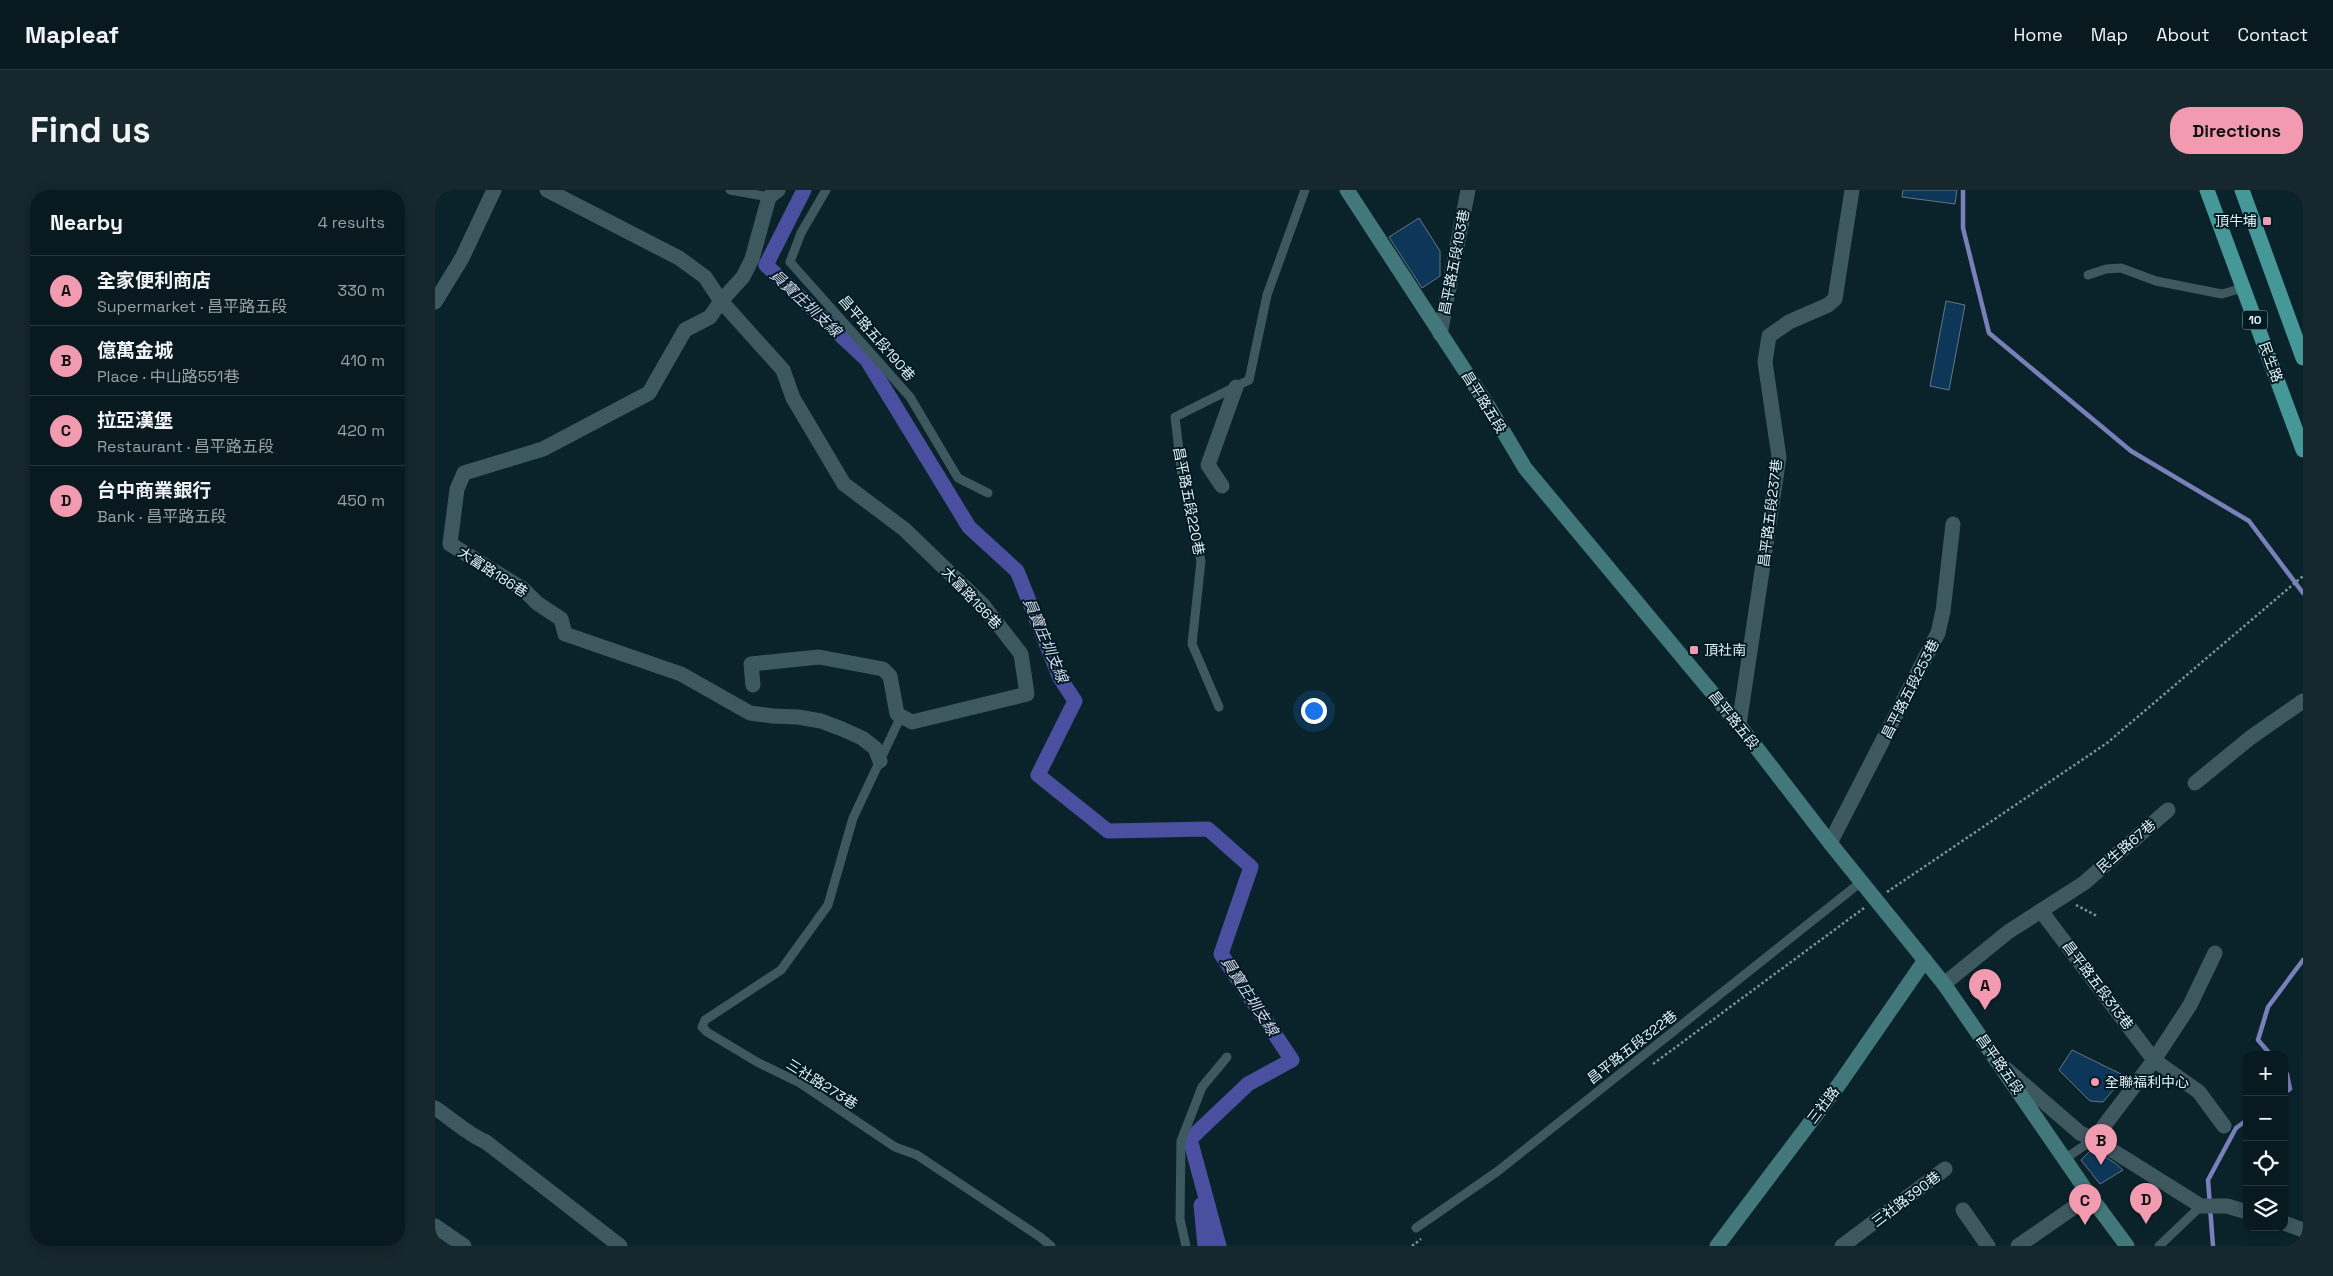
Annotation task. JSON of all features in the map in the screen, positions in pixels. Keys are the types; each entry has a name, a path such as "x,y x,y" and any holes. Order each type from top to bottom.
{"main road":[{"name":"民生路","path":"2207,190 2303,450"},
{"name":"10","path":"2242,190 2303,358"}],"street":[{"path":"435,302 462,258 494,190"},
{"name":"大富路186巷","path":"547,190 679,258 705,277 721,301 783,370 793,398 844,484 904,529 983,605 1021,654 1027,694 912,722 901,716"},
{"name":"昌平路五段","path":"1347,190 1490,409 1525,468 1739,725 1875,900 1944,984 2066,1158 2090,1196 2127,1246"},
{"name":"昌平路五段193巷","path":"1440,334 1468,190"},
{"name":"昌平路五段237巷","path":"1739,725 1779,457 1765,362 1769,336 1789,322 1828,306 1835,299 1852,190"},
{"name":"大富路186巷","path":"773,193 752,259 743,277 721,301 710,317 685,330 649,393 543,449 463,472 457,489 451,544 523,589 537,603 561,619 565,634 681,674 751,713 821,721 842,729 862,738 875,748 879,761"},
{"name":"昌平路五段220巷","path":"1222,486 1208,465 1236,387"},
{"name":"昌平路五段253巷","path":"1830,843 1938,634 1943,611 1953,524"},
{"path":"753,685 751,664 819,657 883,669 890,676 897,714 901,716"},
{"path":"2195,783 2250,738 2303,701"},
{"name":"民生路67巷","path":"1944,984 2008,932 2084,883 2168,810"},
{"name":"昌平路五段313巷","path":"2041,911 2154,1060 2199,1092 2223,1126"},
{"path":"2094,1139 2154,1060 2190,1005 2215,954"},
{"name":"三社路","path":"1717,1246 1840,1083 1925,960"},
{"path":"2001,1065 2079,1133 2094,1139 2201,1206 2227,1206 2243,1211"},
{"path":"435,1108 460,1124 470,1135 485,1142 620,1246"},
{"name":"三社路390巷","path":"1843,1246 1945,1169"},
{"path":"2018,1246 2090,1196"},
{"path":"1963,1210 1988,1246"},
{"path":"2288,1224 2303,1230"},
{"path":"435,1226 464,1246"}],"lane":[{"path":"730,190 773,193"},
{"name":"昌平路五段190巷","path":"826,190 801,233 791,262 911,397 958,478 988,493"},
{"name":"昌平路五段220巷","path":"1219,707 1192,644 1201,561 1183,485 1175,417 1249,380 1267,295 1305,190"},
{"path":"2088,275 2106,269 2121,268 2156,281 2222,294 2243,288"},
{"path":"879,761 901,716"},
{"name":"三社路273巷","path":"879,761 853,818 827,905 781,970 705,1020 702,1027 707,1032 757,1062 799,1083 895,1147 917,1155 1051,1246"},
{"name":"昌平路五段322巷","path":"1416,1228 1498,1171 1861,882"},
{"path":"1187,1246 1180,1219 1181,1141 1201,1087 1227,1057"},
{"path":"2066,1158 2094,1139"},
{"path":"2159,1246 2201,1206"}],"path":[{"path":"1648,1068 1836,926 2107,743 2303,576"},
{"path":"2062,898 2097,916"},
{"path":"1412,1246 1428,1234"}],"building":[{"path":"1903,190 1957,190 1955,204 1902,197"},
{"path":"1419,218 1440,251 1440,276 1422,288 1389,237"},
{"path":"1946,301 1965,305 1949,390 1930,386"},
{"name":"全聯福利中心","path":"2072,1050 2125,1076 2103,1102 2090,1101 2059,1070"},
{"path":"2092,1149 2123,1170 2100,1184 2081,1160"}],"waterway":[{"name":"員寶庄圳支線","path":"804,190 766,265 867,360 969,527 1017,571 1060,678 1075,701 1038,775 1108,831 1208,829 1251,867 1221,954 1292,1060 1248,1084 1190,1139 1219,1246"},
{"path":"1963,190 1963,228 1989,333 2131,451 2249,521 2303,593"},
{"path":"2268,1051 2258,1040 2268,1007 2303,960"},
{"path":"2288,1079 2290,1089 2288,1090"},
{"path":"2213,1246 2208,1180 2236,1128 2243,1123"},
{"path":"1201,1205 1205,1246"}],"place":[{"name":"頂牛埔","path":"2267,221"},
{"name":"頂社南","path":"1694,650"},
{"name":"全家便利商店","path":"1985,1010"},
{"name":"全聯福利中心","path":"2095,1082"},
{"name":"億萬金城","path":"2101,1165"},
{"name":"台中商業銀行","path":"2146,1224"},
{"name":"拉亞漢堡","path":"2085,1225"}]}
